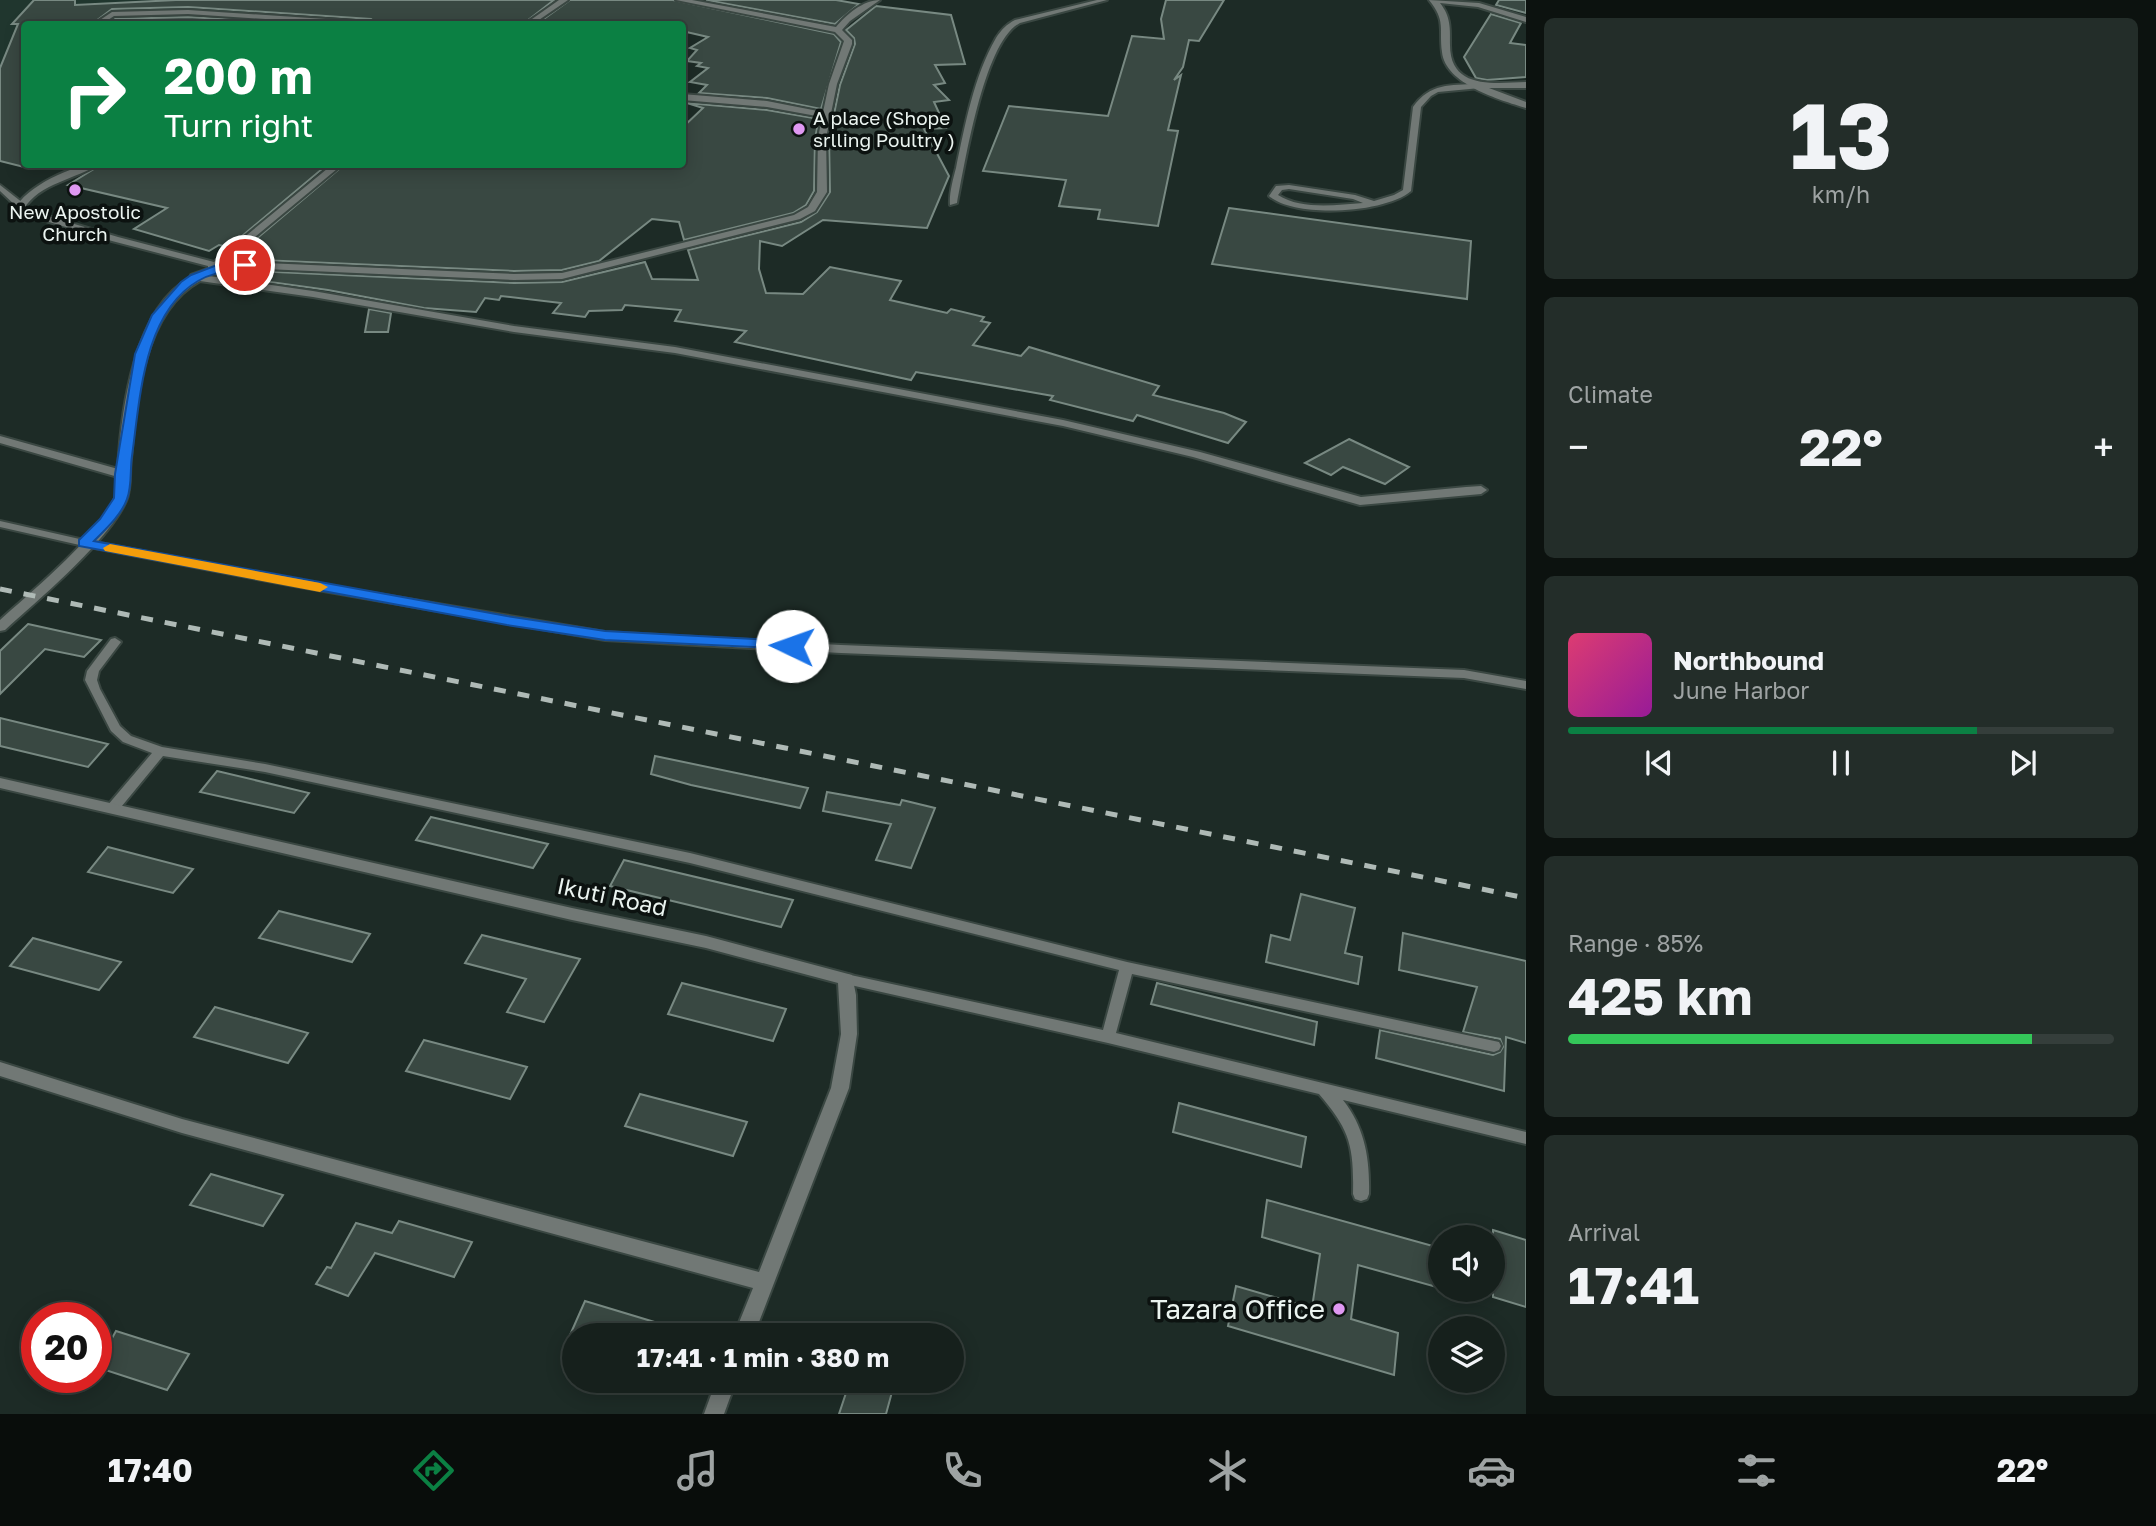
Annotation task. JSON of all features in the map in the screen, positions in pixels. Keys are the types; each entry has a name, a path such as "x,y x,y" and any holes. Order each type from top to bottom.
{"street":[{"path":"533,21 564,0"},
{"path":"86,168 31,194 20,207 212,268 263,265 543,277 624,262 711,236 797,216 812,209 822,192 822,138 834,78 848,40 838,30 680,0"},
{"path":"838,30 847,19 876,0"},
{"path":"1433,0 1492,8 1526,20"},
{"path":"1433,0 1446,16 1446,58 1460,76 1477,86 1526,105"},
{"path":"188,12 192,21"},
{"path":"103,21 112,14 188,12 325,21"},
{"path":"1477,86 1526,85"},
{"path":"686,97 767,104 828,115"},
{"path":"0,627 105,522 121,498 122,474 141,354 167,302 334,168"},
{"path":"195,277 313,294 514,329 675,350 1063,423 1196,453 1360,501 1481,490"},
{"path":"0,439 122,474"},
{"name":"Ikuti Road","path":"0,783 572,914 706,942 846,979"},
{"path":"748,1323 840,1088 849,1053 852,1026 846,979"},
{"path":"0,1069 185,1127 763,1282"},
{"path":"714,1414 722,1393"}],"lane":[{"path":"953,203 978,93 1005,29 1023,20 1104,0"},
{"path":"1375,204 1354,197 1289,187 1279,188 1273,195 1279,201 1313,206 1375,204 1390,201 1407,191 1417,107 1423,97 1431,91 1444,88 1477,86"},
{"path":"0,187 20,207"},
{"path":"0,524 84,543 507,621 605,636 841,649 1464,674 1526,685"},
{"path":"115,642 93,671 90,680 115,728 127,739 160,751 265,768 690,858 1127,967 1494,1046"},
{"path":"112,809 160,751"},
{"path":"1108,1037 1127,967"},
{"path":"846,979 1108,1037 1526,1138"},
{"path":"1322,1089 1346,1112 1354,1128 1362,1171 1361,1194"}],"shaded area":[{"path":"0,0 244,0 244,21 21,21 21,68 0,70"}],"building":[{"path":"34,0 75,0 75,5 176,0 554,0 527,21 373,21 188,7 112,9 96,21 21,21 21,166 0,161 0,68 18,24 12,24"},
{"path":"570,0 673,0 834,34 841,42 821,109 767,98 699,93 707,85 690,82 708,68 697,66 701,63 687,61 697,50 690,48 708,37 686,32 686,21 541,21"},
{"path":"706,0 836,0 859,4 835,24"},
{"path":"1166,0 1224,0 1199,41 1189,40 1183,67 1174,80 1181,75 1168,130 1178,131 1158,226 1098,219 1100,210 1059,206 1066,180 983,171 1009,106 1108,116 1132,36 1164,39 1161,19"},
{"path":"1499,0 1526,0 1526,13 1496,5"},
{"path":"876,6 951,15 965,64 935,65 945,83 934,85 949,100 934,102 946,128 924,129 949,176 927,228 823,220 782,246 760,241 759,269 766,293 803,294 830,267 901,281 890,300 947,313 951,309 984,317 981,321 990,323 973,345 1021,356 1029,347 1159,386 1153,395 1224,413 1246,422 1228,443 1137,415 1133,421 1050,400 1053,396 916,372 911,380 735,342 746,331 675,321 681,310 625,305 622,310 589,311 585,317 553,313 561,303 501,296 499,300 485,298 476,312 424,308 249,279 253,271 514,283 562,282 645,262 652,279 698,280 688,250 801,222 817,212 830,192 829,138 840,85 855,44 854,38 846,30"},
{"path":"1491,14 1521,23 1510,43 1526,45 1526,77 1487,80 1476,78 1464,57"},
{"path":"188,17 258,21 111,21"},
{"path":"687,103 767,110 819,119 815,138 814,191 806,205 793,213 684,240 679,222 652,219 599,261 562,270 514,271 260,260 264,253 244,249 340,168 686,168 686,124 703,108"},
{"path":"96,168 323,168 229,247 219,245 209,251 134,229 167,208 68,185"},
{"path":"1229,208 1471,241 1467,299 1212,264"},
{"path":"369,309 391,313 388,332 365,332"},
{"path":"1349,439 1409,467 1385,484 1343,467 1331,475 1305,463"},
{"path":"28,624 101,640 84,657 45,649 0,694 0,651"},
{"path":"0,718 108,744 88,767 0,746"},
{"path":"655,756 808,788 800,808 651,774"},
{"path":"217,771 309,793 294,813 200,792"},
{"path":"827,792 900,805 902,800 935,808 911,868 876,860 891,824 823,811"},
{"path":"431,817 548,844 533,868 416,840"},
{"path":"108,847 193,869 173,893 88,872"},
{"path":"624,860 793,900 781,927 610,886"},
{"path":"1301,894 1355,908 1345,953 1362,957 1358,984 1266,962 1271,935 1290,940"},
{"path":"279,911 370,934 352,962 259,938"},
{"path":"1403,933 1526,961 1526,1043 1506,1037 1504,1091 1376,1058 1380,1030 1493,1055 1503,1047 1500,1039 1463,1032 1477,987 1399,970"},
{"path":"482,935 580,959 544,1022 507,1012 526,979 465,963"},
{"path":"33,938 121,962 99,990 10,966"},
{"path":"682,983 786,1009 773,1041 668,1014"},
{"path":"1157,983 1317,1022 1314,1045 1151,1004"},
{"path":"215,1007 308,1033 288,1063 194,1037"},
{"path":"424,1040 527,1067 510,1099 406,1071"},
{"path":"640,1094 747,1122 733,1156 625,1126"},
{"path":"1179,1103 1306,1137 1301,1167 1173,1132"},
{"path":"211,1174 283,1195 263,1226 190,1205"},
{"path":"1267,1200 1428,1245 1428,1285 1358,1265 1351,1319 1398,1333 1394,1375 1228,1326 1236,1286 1312,1308 1320,1254 1262,1237"},
{"path":"399,1221 472,1242 454,1277 375,1253 348,1296 316,1284 327,1267 331,1268 356,1223 392,1233"},
{"path":"1505,1234 1526,1240 1526,1307 1505,1301"},
{"path":"585,1301 658,1323 575,1323"},
{"path":"116,1331 189,1354 167,1390 112,1372 112,1338"},
{"path":"846,1393 892,1393 886,1414 839,1414"}],"railway":[{"path":"0,589 1526,898"}],"slow traffic":[{"path":"110,548 320,587"}],"place":[{"name":"A place (Shope srlling Poultry )","path":"799,129"},
{"name":"New Apostolic Church","path":"75,190"},
{"name":"Tazara Office","path":"1339,1309"}],"route":[{"path":"245,265 217,268 195,277 167,302 151,327 141,354 122,474 121,498 105,522 84,543 507,621 605,636 792,646"}]}
